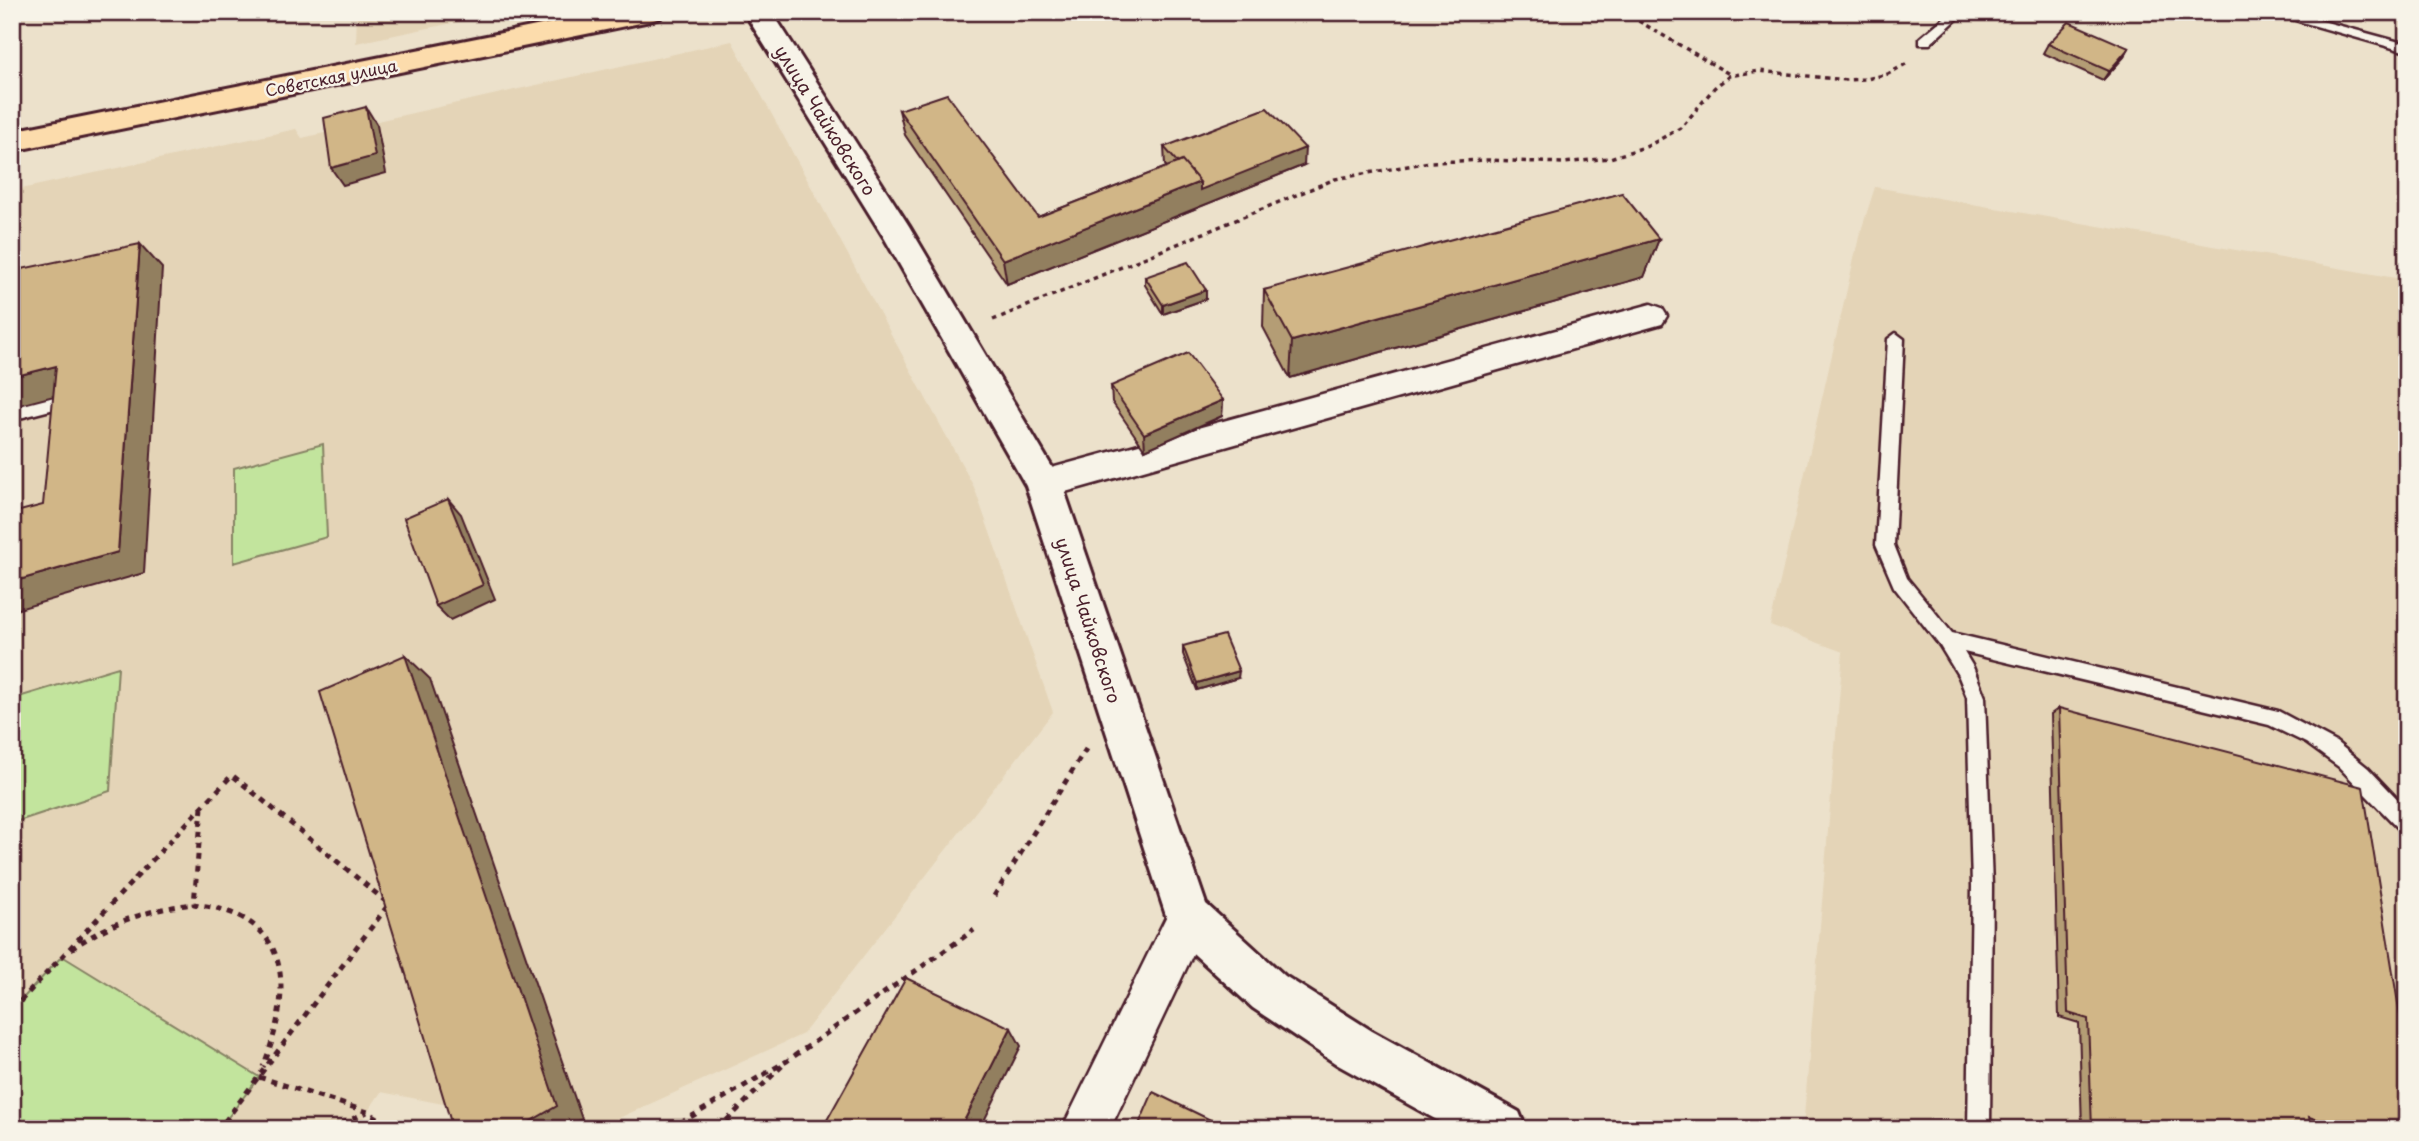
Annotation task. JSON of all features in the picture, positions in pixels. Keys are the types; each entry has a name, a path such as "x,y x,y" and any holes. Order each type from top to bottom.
{"main road":[{"name":"Советская улица","path":"12,141 650,12"}],"street":[{"name":"улица Чайковского","path":"758,12 898,234 1044,484 1188,918 1269,992 1355,1048 1502,1129"},
{"path":"1044,484 1651,316"},
{"path":"12,407 81,389 76,448"},
{"path":"1085,1129 1188,918"}],"lane":[{"path":"1925,41 1959,12"},
{"path":"2273,12 2407,48"},
{"path":"1896,339 1885,545 1900,582 1946,640 1967,673 1976,697 1982,886 1979,1129"},
{"path":"1946,640 2258,714 2292,725 2327,744 2407,823"}],"path":[{"path":"1623,12 1731,75"},
{"path":"957,335 1335,179 1373,169 1430,161 1576,162 1608,159 1650,146 1685,125 1720,82 1731,75 1763,71 1824,81 1873,78 1901,69 1914,58 1925,41"},
{"path":"994,896 1116,701"},
{"path":"12,1010 232,775 389,904 219,1129"},
{"path":"194,904 202,806"},
{"path":"62,956 106,927 166,907 194,904 232,911 252,923 268,939 278,961 284,985 282,1012 271,1051 259,1077"},
{"path":"670,1129 787,1061 974,930"},
{"path":"718,1129 787,1061"},
{"path":"259,1077 368,1112 397,1129"},
{"path":"331,1129 368,1112"}],"shaded area":[{"path":"357,12 506,12 356,43"},
{"path":"732,41 974,487 1053,712 803,1034 595,1129 479,1129 474,1110 381,1092 356,1129 12,1129 12,191 296,129 302,138"},
{"path":"1875,187 2407,280 2407,1129 1803,1129 1843,652 1770,625 1859,237"}],"green space":[{"path":"323,444 327,537 234,563 234,468"},
{"path":"118,667 110,791 12,823 12,699"},
{"path":"62,956 259,1077 219,1129 12,1129 12,1010"}],"building":[{"path":"2069,22 2129,48 2109,71 2048,44"},
{"path":"947,94 1038,217 1182,161 1200,182 1003,260 899,110"},
{"path":"366,107 375,156 331,168 324,118"},
{"path":"1267,108 1305,148 1200,190 1200,182 1182,161 1178,163 1164,147"},
{"path":"1622,193 1659,239 1292,341 1264,290"},
{"path":"140,244 118,552 12,582 12,513 43,505 56,366 12,377 12,271"},
{"path":"1188,262 1206,290 1163,305 1145,277"},
{"path":"1188,353 1223,400 1144,434 1111,386"},
{"path":"448,499 483,585 436,606 404,518"},
{"path":"1224,635 1239,671 1197,683 1183,646"},
{"path":"405,655 557,1106 517,1129 453,1129 320,692"},
{"path":"2059,708 2363,787 2407,1059 2407,1129 2348,1129 2309,1117 2311,1129 2092,1129 2088,1019 2068,1013"},
{"path":"906,978 1011,1028 960,1129 822,1129"},
{"path":"1153,1092 1229,1129 1137,1129"}]}
